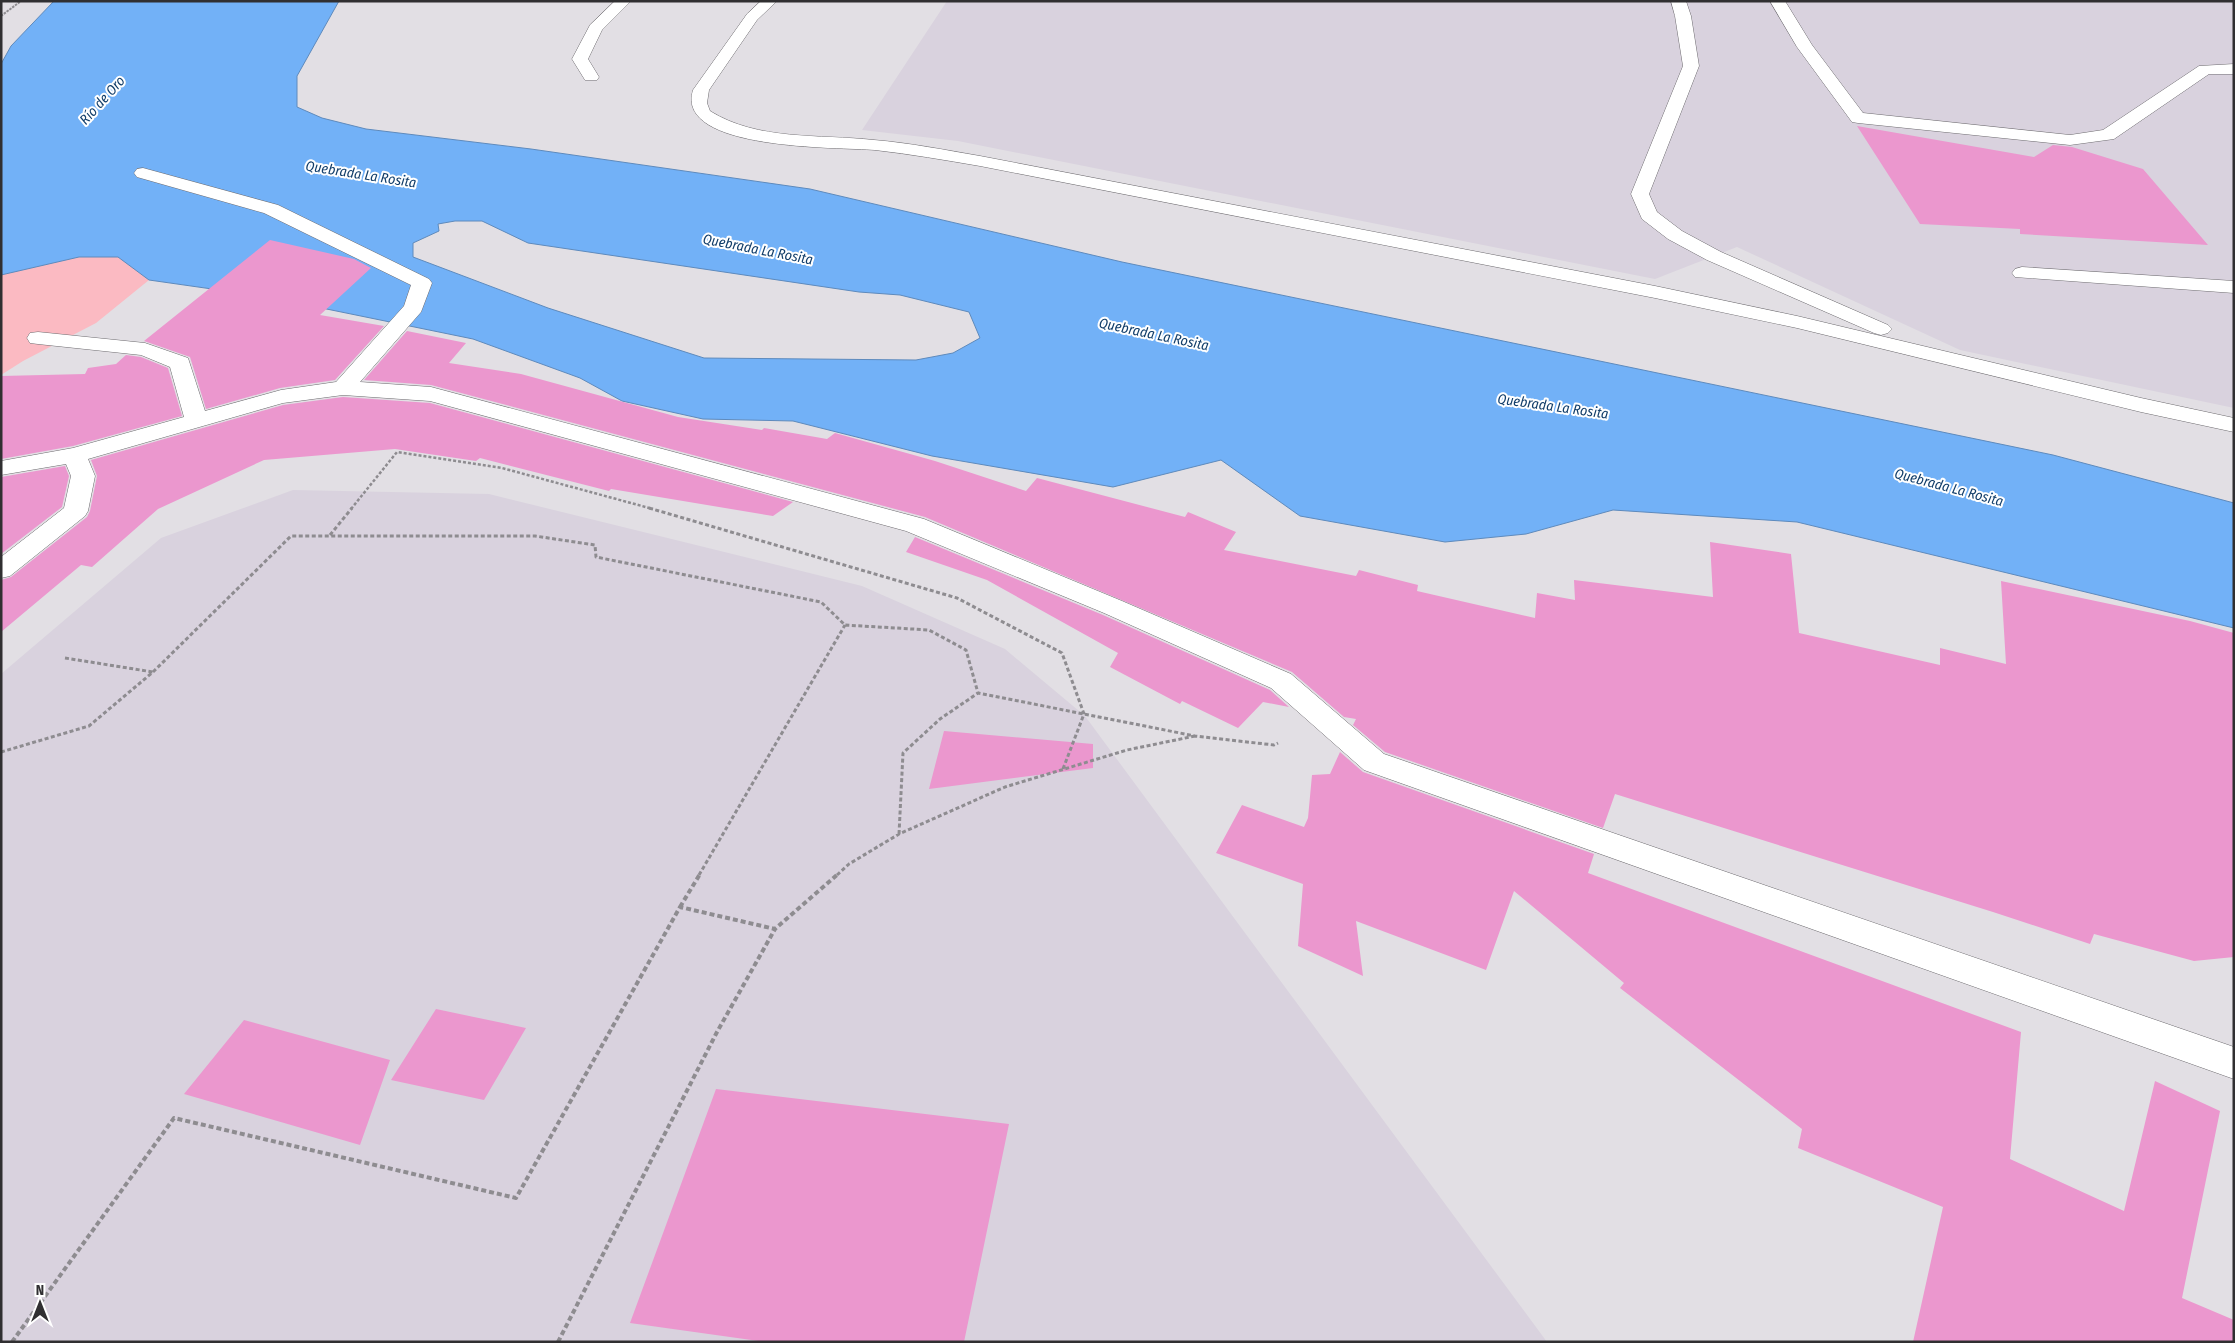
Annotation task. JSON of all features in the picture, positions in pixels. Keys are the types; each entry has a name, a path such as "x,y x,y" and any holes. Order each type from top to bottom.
{"street":[{"path":"591,77 580,59 595,28 624,1"},
{"path":"770,1 752,16 701,90 698,102 702,114 719,125 743,133 882,146 980,161 1654,292 1797,322 2141,405 2234,425"},
{"path":"1678,1 1683,16 1691,66 1640,194 1649,215 1675,235 1714,256 1944,357"},
{"path":"1777,1 1806,47 1858,118 2070,140 2098,137 2108,135 2205,69 2234,69"},
{"path":"143,173 271,209 422,283 414,308 343,388"},
{"path":"2022,273 2234,287"},
{"path":"38,338 145,349 180,363 197,421"},
{"path":"1,468 75,455 281,397 343,388 431,394 915,525 1113,607 1281,681 1374,762 2234,1063"},
{"path":"1,570 76,511 83,476 75,455"}],"path":[{"path":"1,16 21,1"},
{"path":"330,536 397,452 502,468 646,507 957,598 1062,653 1084,714 1063,769"},
{"path":"1,752 89,726 153,672 290,536 535,536 595,546 596,557 821,602 845,625 929,630 966,650 978,692"},
{"path":"12,1342 174,1118 516,1198 680,907 845,625"},
{"path":"66,658 153,672"},
{"path":"899,834 902,753 940,719 978,692 1195,736 1274,745 1328,722"},
{"path":"558,1342 716,1032 775,929 849,864 899,834 1005,787 1127,750 1195,736"},
{"path":"680,907 775,929"}],"shaded area":[{"path":"947,1 2234,1 2234,408 1960,350 1737,247 1655,279 958,141 862,130"},
{"path":"79,257 118,257 149,280 96,323 23,361 1,375 1,275"},
{"path":"293,490 489,494 862,586 1005,649 1085,716 1547,1342 1,1342 1,674 161,538"}],"water":[{"path":"54,1 339,1 297,76 297,107 322,118 366,129 531,149 810,189 1122,262 2053,455 2234,503 2234,628 1797,522 1613,510 1526,534 1445,542 1300,516 1221,460 1113,487 932,456 793,421 703,419 622,401 580,378 473,339 268,297 149,280 118,257 79,257 1,275 1,64 11,46","holes":["455,221 482,221 528,243 859,292 900,295 969,312 980,338 953,353 916,360 704,358 548,308 413,257 413,243 439,231 438,224"]}],"building":[{"path":"1857,126 2034,157 2053,145 2072,147 2143,169 2208,245 2020,234 2020,229 1920,224"},
{"path":"270,240 354,259 371,268 320,315 384,326 335,380 280,388 206,409 190,357 144,341"},
{"path":"407,331 466,343 449,363 521,374 678,417 762,430 764,428 827,439 835,433 935,461 1026,491 1037,478 1185,517 1188,512 1236,532 1224,550 1356,576 1359,570 1418,585 1417,591 1535,618 1537,593 1575,600 1574,580 1713,597 1710,542 1791,554 1799,633 1940,665 1940,648 2006,664 2001,581 2190,621 2234,633 2234,957 2194,961 2094,934 2090,944 1615,794 1603,828 1385,752 1353,725 1356,719 1344,717 1292,672 925,517 431,385 364,380"},
{"path":"126,355 141,357 168,368 182,416 73,446 1,459 1,376 85,374 88,368 116,364"},
{"path":"343,397 430,403 793,502 773,516 611,489 609,491 480,458 476,461 395,449 264,460 158,509 92,567 81,565 1,632 1,580 11,577 87,517 97,476 91,460 283,405"},
{"path":"65,466 69,476 62,507 1,554 1,477"},
{"path":"915,537 1103,615 1270,690 1289,707 1263,702 1238,728 1182,701 1180,704 1110,667 1118,653 987,580 906,552"},
{"path":"944,731 1093,744 1093,768 929,789"},
{"path":"1340,752 1363,772 1594,854 1588,873 2021,1032 2010,1159 2124,1211 2155,1081 2220,1111 2182,1298 2234,1320 2234,1342 1913,1342 1943,1207 1798,1148 1802,1129 1620,988 1624,983 1514,891 1486,970 1356,921 1363,976 1298,946 1303,884 1216,853 1242,805 1304,827 1308,818 1312,775 1330,774"},
{"path":"436,1009 526,1028 484,1100 391,1080"},
{"path":"244,1020 390,1060 360,1145 184,1094"},
{"path":"716,1089 1009,1124 964,1342 765,1342 630,1323"}],"water label":[{"name":"Río de Oro","path":"102,100"},
{"name":"Quebrada La Rosita","path":"361,174"},
{"name":"Quebrada La Rosita","path":"758,249"},
{"name":"Quebrada La Rosita","path":"1154,334"},
{"name":"Quebrada La Rosita","path":"1553,406"},
{"name":"Quebrada La Rosita","path":"1949,487"}]}
